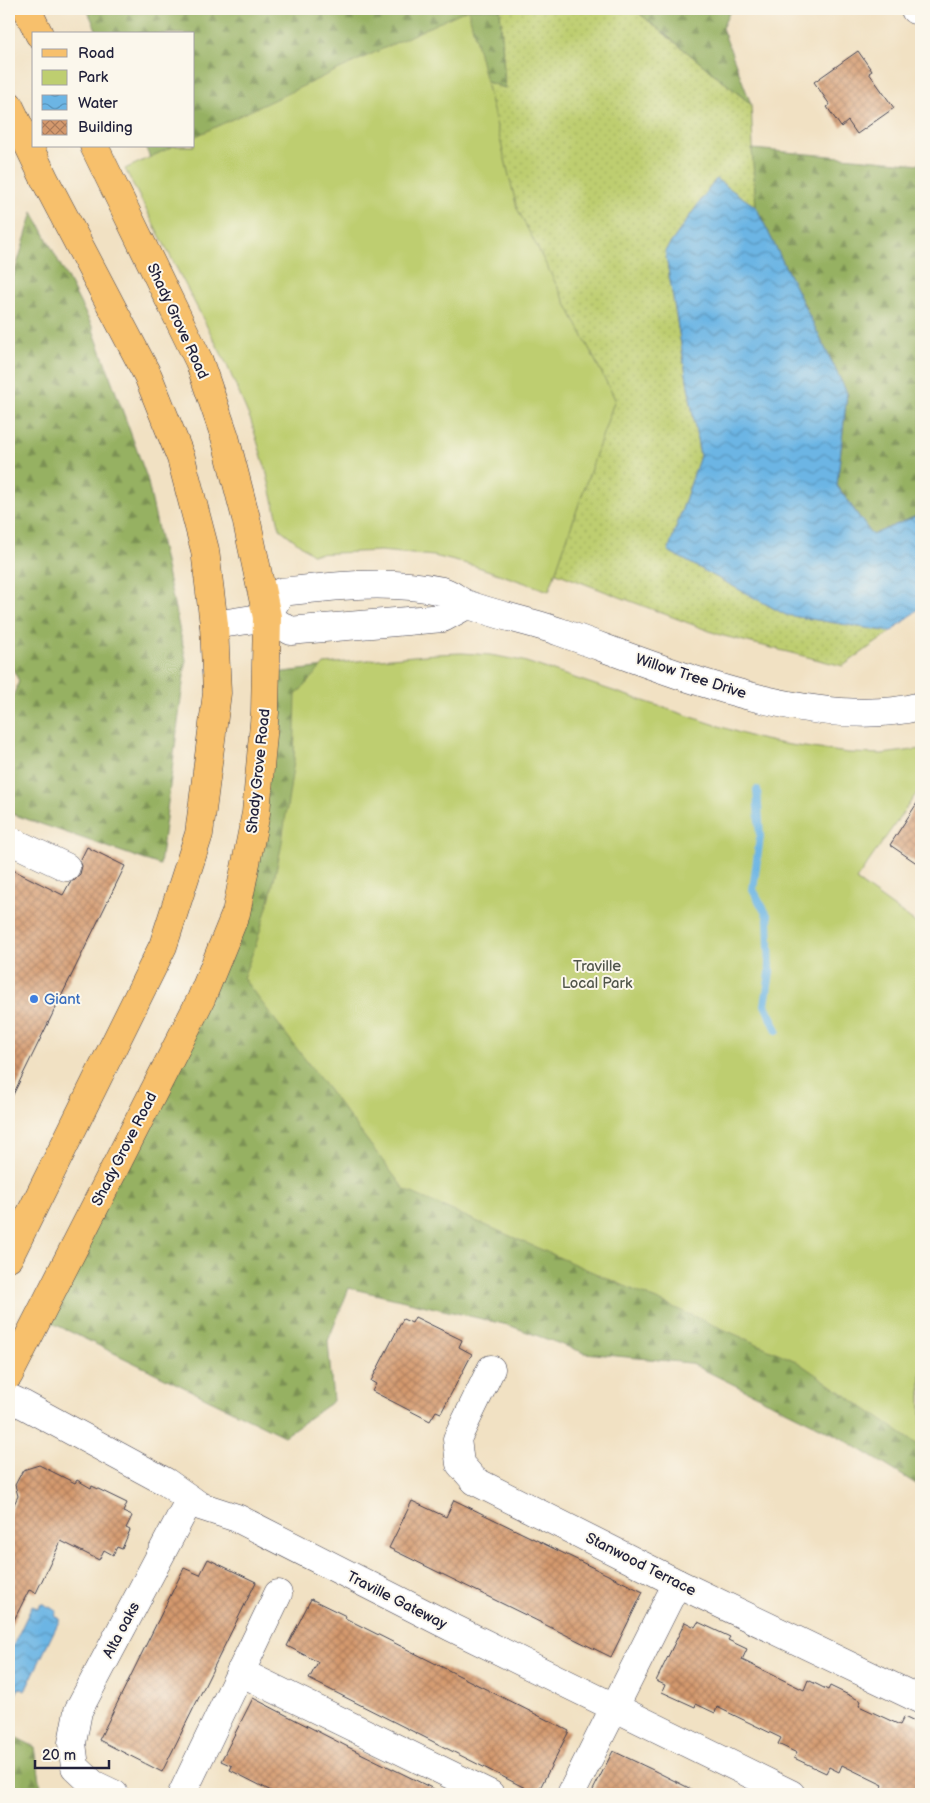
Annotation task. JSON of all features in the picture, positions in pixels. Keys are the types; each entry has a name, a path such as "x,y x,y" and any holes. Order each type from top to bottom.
{"main road":[{"path":"27,9 38,32"},
{"path":"9,105 45,180 148,376 177,449 205,550 214,625 217,693 199,834 163,946 9,1257"},
{"name":"Shady Grove Road","path":"9,1374 202,1000 236,913 256,813 265,712 267,617 246,518 225,437 199,361 95,148"}],"street":[{"name":"Willow Tree Drive","path":"267,617 281,592 363,585 408,585 445,591 467,605 532,622 747,695 808,708 858,712 903,711 921,706"},
{"path":"214,625 267,617 291,631 443,618 467,605"},
{"path":"9,840 66,867"},
{"name":"Stanwood Terrace","path":"491,1369 457,1439 460,1464 475,1481 677,1583 921,1700"},
{"name":"Traville Gateway","path":"9,1398 166,1482 200,1506 237,1518 450,1627 791,1794"},
{"name":"Alta oaks","path":"114,1794 93,1784 75,1768 72,1743 78,1711 190,1499"},
{"path":"571,1794 677,1583"},
{"path":"182,1794 278,1594"},
{"path":"240,1672 490,1794"}],"green space":[{"path":"87,9 500,9 505,88 399,52 167,199 146,148 195,148 195,32 97,32"},
{"path":"468,9 517,208 615,399 549,591 475,566 434,556 380,551 312,554 280,529 266,470 251,421 226,363 125,169 170,148 195,148 195,137"},
{"path":"500,9 634,9 751,104 756,207 716,179 665,251 700,456 668,551 786,615 891,632 843,666 720,635 538,566 399,52 505,88"},
{"path":"634,9 731,9 722,28 751,104"},
{"path":"752,149 921,164 921,514 872,535 837,485 847,393 756,207"},
{"path":"33,212 91,324 147,478 186,660 160,865 9,813 9,706 19,681 9,662 9,291"},
{"name":"Traville Local Park","path":"462,653 490,655 523,661 755,738 783,744 848,753 882,754 921,749 921,787 856,880 921,927 921,1447 796,1361 405,1190 243,978 257,941 270,897 281,848 294,761 296,695 324,664"},
{"name":"Traville Local Park","path":"393,659 856,880 921,929 921,1487 840,1437 690,1363 585,1353 508,1325 349,1288 328,1341 333,1401 284,1436 38,1316 236,913 267,674"},
{"path":"9,1734 35,1747 42,1794 9,1794"}],"water":[{"path":"716,179 756,207 847,393 837,486 872,535 921,514 921,607 891,632 786,615 668,551 700,456 665,251"},
{"path":"41,1603 57,1611 55,1616 60,1619 25,1691 19,1688 16,1694 9,1691 9,1654 32,1606 38,1608"}],"building":[{"path":"858,51 872,71 869,73 894,108 857,134 848,121 841,127 827,107 830,105 814,82"},
{"path":"921,797 921,866 890,845"},
{"name":"Giant","path":"87,847 125,866 9,1103 9,868 63,895 70,882 75,880 80,874 82,866 80,861"},
{"path":"415,1317 462,1340 459,1347 472,1354 441,1413 436,1411 430,1421 372,1391 376,1384 371,1381 403,1319 412,1323"},
{"path":"39,1465 75,1483 77,1480 127,1503 123,1512 132,1516 126,1528 130,1530 122,1549 117,1547 113,1555 104,1550 99,1560 61,1541 36,1593 29,1590 9,1630 9,1515 18,1496 15,1485 23,1470"},
{"path":"454,1500 643,1592 611,1657 389,1548 412,1501 446,1517"},
{"path":"208,1559 256,1582 162,1772 99,1740 184,1568 200,1575"},
{"path":"311,1599 569,1731 537,1794 309,1679 318,1662 287,1646"},
{"path":"685,1622 695,1627 698,1622 730,1637 728,1640 747,1649 742,1660 804,1690 808,1680 828,1690 830,1686 861,1701 859,1706 900,1725 904,1717 921,1725 921,1794 892,1794 881,1789 883,1785 842,1765 839,1772 829,1767 826,1773 794,1758 797,1753 778,1744 781,1738 717,1707 715,1713 696,1704 695,1707 662,1692 665,1685 656,1681"},
{"path":"253,1698 444,1794 277,1794 230,1770 232,1766 221,1761"},
{"path":"613,1751 651,1769 701,1794 591,1794"}],"waterway":[{"path":"757,790 760,837 753,890 768,917 770,973 765,1005 777,1030"}],"place":[{"name":"Giant","path":"34,999"}]}
